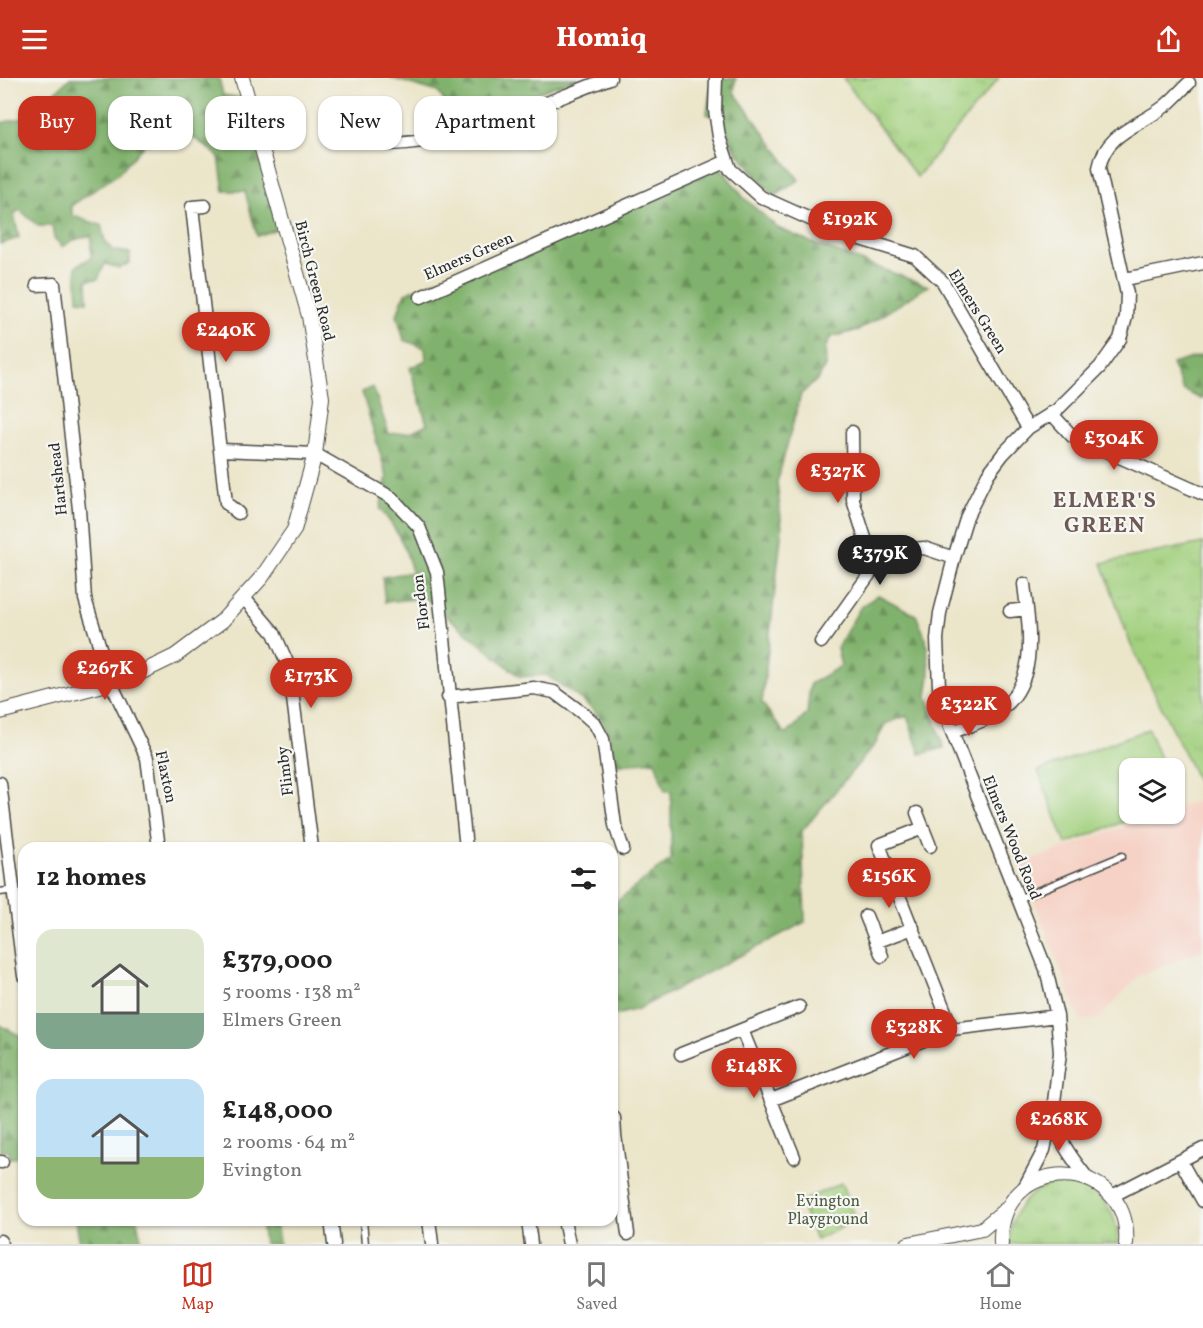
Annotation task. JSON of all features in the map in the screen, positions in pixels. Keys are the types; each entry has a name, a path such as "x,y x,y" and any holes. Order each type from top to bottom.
{"street":[{"name":"Birch Green Road","path":"0,712 111,683 157,666 191,646 244,598 294,530 315,454 322,398 309,316 242,78"},
{"path":"402,144 443,138 610,78"},
{"name":"Elmers Green","path":"716,78 715,110 719,137 730,169 761,197 841,233 915,256 943,282 1028,428"},
{"path":"1028,428 1052,413 1110,357 1120,339 1127,311 1125,279 1099,168 1102,153 1118,135 1165,106 1189,83"},
{"name":"Elmers Green","path":"421,297 727,161"},
{"path":"205,206 192,207 226,503 238,513"},
{"path":"1125,279 1203,263"},
{"name":"Hartshead","path":"37,285 54,284 79,509 85,599 111,683"},
{"path":"1052,413 1072,436 1203,494"},
{"name":"Elmers Wood Road","path":"1024,1188 1044,1150 1054,1102 1060,1043 1057,1016 1046,969 952,732 939,687 937,647 940,613 967,516 988,474 1002,454 1028,428"},
{"path":"852,432 853,500 865,538 877,564"},
{"path":"220,450 315,454"},
{"name":"Flordon","path":"315,454 392,498 420,527 437,572 448,697 465,842"},
{"path":"821,642 881,558 902,550 924,548 954,558"},
{"path":"952,732 998,712 1019,689 1029,663 1027,609 1023,584"},
{"name":"Flimby","path":"244,598 274,633 289,667 311,842"},
{"path":"1010,611 1027,609"},
{"name":"Flaxton","path":"111,683 147,758 158,842"},
{"path":"448,697 534,688 555,692 585,715 595,724 603,739 615,825 623,849"},
{"path":"0,783 18,924"},
{"path":"917,813 930,846"},
{"path":"923,828 879,845 952,1029"},
{"path":"866,916 882,956"},
{"path":"876,942 913,928"},
{"path":"681,1054 799,1007"},
{"path":"771,1100 952,1029 1057,1016"},
{"path":"741,1030 794,1157"},
{"name":"Elmers Wood Road","path":"1054,1102 1057,1131 1063,1147 1088,1179"},
{"path":"1112,1196 1203,1149"},
{"path":"1180,1162 1203,1201"},
{"path":"908,1244 982,1228 1010,1204 1024,1188 1038,1179 1054,1175 1071,1175 1088,1179 1112,1196 1122,1213 1128,1240"},
{"path":"1001,1244 1002,1222 1010,1204"},
{"path":"618,1205 628,1234"},
{"path":"332,1226 334,1244"},
{"path":"430,1226 432,1244"},
{"path":"529,1226 531,1244"},
{"path":"566,1226 570,1244"}],"lane":[{"path":"1018,900 1122,856"},
{"path":"0,892 14,890"},
{"path":"364,1226 365,1244"}],"shaded area":[{"path":"1196,801 1203,815 1203,949 1139,976 1098,1019 1080,1020 1020,864 1131,824 1185,824 1185,805"}],"green space":[{"path":"70,78 219,78 223,95 230,96 205,96 205,146 193,137 193,96 108,96 108,150 140,150 118,174 71,206 73,216 101,225 105,241 112,250 130,253 130,263 119,268 105,264 98,279 87,280 88,301 78,300 76,266 91,258 91,235 71,241 63,247 54,238 52,226 38,226 20,210 14,214 19,238 0,244 0,123 18,119 18,150 96,150 96,96 51,96"},
{"path":"390,78 578,78 528,96 441,96 438,92"},
{"path":"712,78 736,78 734,92 799,180 774,197 733,147 722,121 707,114"},
{"path":"843,78 999,78 917,177"},
{"path":"210,150 257,150 279,228 257,236 245,191 224,191 219,157"},
{"path":"721,168 744,198 778,228 928,286 859,330 831,337 825,348 826,364 819,378 801,394 777,482 782,528 762,703 786,735 807,714 810,684 841,666 837,648 860,608 878,595 916,615 926,639 930,675 927,696 944,748 920,754 907,716 885,724 876,743 802,831 805,922 638,1009 618,1014 618,900 671,859 671,791 665,791 655,761 614,765 611,744 604,723 590,707 546,675 520,677 425,598 385,602 382,577 412,572 400,539 380,509 387,477 362,392 373,387 389,434 411,432 427,424 410,368 426,360 425,348 404,340 397,315 405,293"},
{"path":"1203,355 1203,399 1201,399 1183,390 1172,364"},
{"path":"1203,543 1203,792 1130,643 1102,563"},
{"path":"1148,729 1160,758 1119,758 1119,823 1066,844 1038,771"},
{"path":"0,1025 18,1035 18,1157 10,1158 9,1151 0,1151"},
{"path":"1057,1182 1083,1187 1102,1199 1114,1218 1118,1244 1010,1244 1012,1222 1022,1204 1037,1191"},
{"name":"Evington Playground","path":"841,1183 857,1220 816,1240 800,1202"},
{"path":"77,1226 138,1226 142,1244 80,1244"},
{"path":"262,1226 277,1226 279,1244 264,1244"}],"district":[{"name":"ELMER'S GREEN","path":"1105,514"}]}
